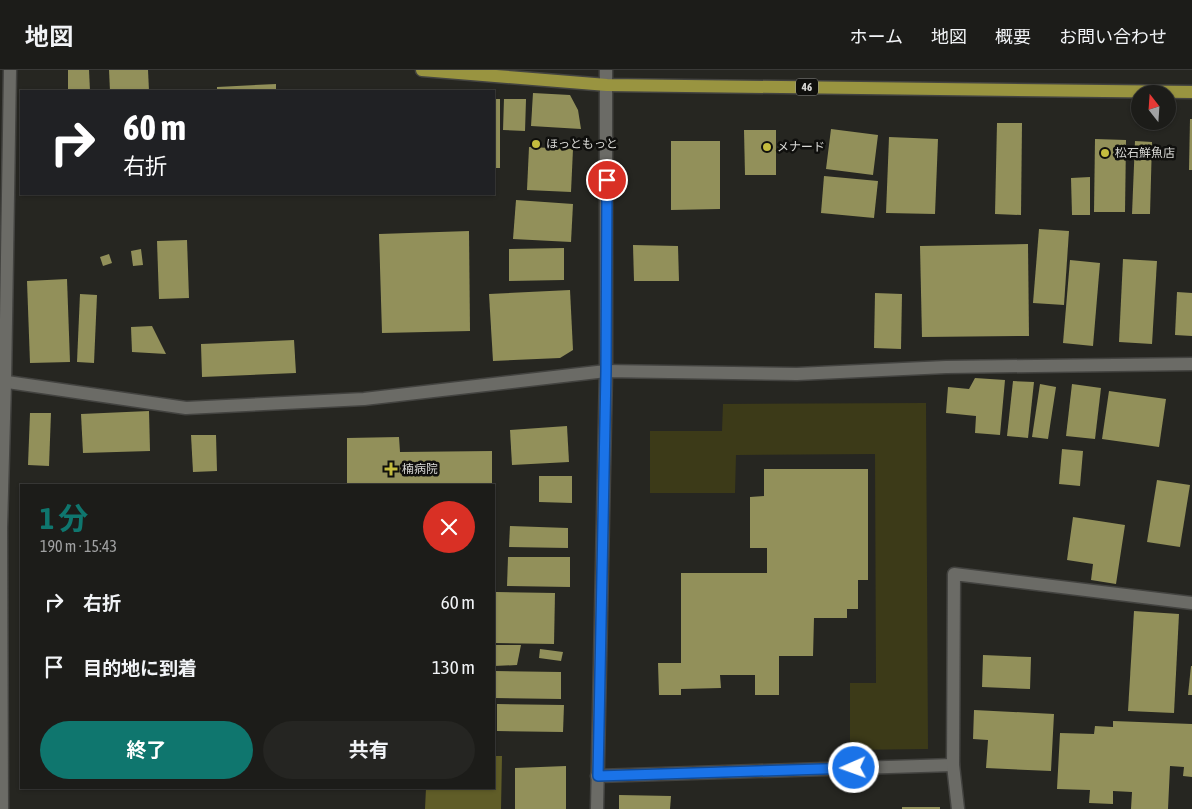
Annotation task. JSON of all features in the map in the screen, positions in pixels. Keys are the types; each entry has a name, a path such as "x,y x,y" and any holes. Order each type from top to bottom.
{"main road":[{"name":"46","path":"422,70 607,85 1192,92"}],"street":[{"path":"2,809 0,528 10,70"},
{"path":"597,809 606,371 606,70"},
{"path":"3,382 186,408 364,399 606,371 797,374 946,367 1192,364"},
{"path":"958,809 953,765 954,574 1192,602"},
{"path":"598,776 953,765"}],"shaded area":[{"path":"926,403 928,749 850,750 850,683 876,683 875,454 736,455 735,493 650,493 650,431 722,431 723,404"},
{"path":"495,756 502,756 501,809 425,809 426,789 495,789"}],"building":[{"path":"68,70 89,70 90,90 68,90"},
{"path":"109,70 148,70 149,90 110,90"},
{"path":"276,84 276,90 217,90 217,87"},
{"path":"533,93 570,95 578,110 581,129 531,126"},
{"path":"495,99 500,99 500,168 495,168"},
{"path":"504,99 526,99 525,131 503,130"},
{"path":"1190,119 1192,119 1192,170 1189,170"},
{"path":"997,123 1022,123 1021,215 995,214"},
{"path":"831,129 878,135 873,175 826,169"},
{"path":"744,130 776,130 776,175 745,175"},
{"path":"889,137 938,139 935,214 886,213"},
{"path":"1095,139 1126,140 1125,212 1094,212"},
{"path":"671,141 720,141 720,209 671,210"},
{"path":"1135,141 1152,142 1150,214 1132,214"},
{"path":"529,147 573,149 571,192 527,190"},
{"path":"824,176 878,181 874,218 821,213"},
{"path":"1090,177 1090,215 1072,215 1071,178"},
{"path":"516,200 573,204 571,242 513,239"},
{"path":"1039,229 1069,231 1064,305 1033,303"},
{"path":"469,231 470,331 382,333 379,234"},
{"path":"187,240 189,298 159,299 157,241"},
{"path":"1028,244 1029,336 922,337 920,246"},
{"path":"633,245 678,246 679,281 634,281"},
{"path":"564,248 564,280 509,281 509,249"},
{"path":"141,249 143,265 133,266 131,251"},
{"path":"109,254 112,263 103,266 100,257"},
{"path":"1123,259 1157,261 1152,344 1119,342"},
{"path":"1070,260 1100,263 1093,346 1063,343"},
{"path":"67,279 70,362 30,363 27,281"},
{"path":"570,290 573,350 560,358 493,361 489,294"},
{"path":"1177,292 1192,293 1192,336 1175,335"},
{"path":"875,293 902,294 901,349 874,348"},
{"path":"80,294 97,295 94,363 77,362"},
{"path":"152,326 166,354 132,352 131,327"},
{"path":"294,340 296,373 202,377 201,344"},
{"path":"975,378 1005,380 1000,435 975,433 976,416 946,413 948,387 969,389"},
{"path":"1013,381 1034,382 1028,438 1007,436"},
{"path":"1040,384 1056,387 1048,439 1032,437"},
{"path":"1072,384 1101,388 1095,439 1066,436"},
{"path":"1109,391 1166,399 1159,447 1102,439"},
{"path":"149,411 150,451 83,453 81,414"},
{"path":"30,413 51,413 49,466 28,465"},
{"path":"567,426 569,462 512,465 510,430"},
{"path":"191,435 216,435 217,471 193,472"},
{"path":"399,437 400,452 492,451 492,484 347,484 347,438"},
{"path":"1062,449 1083,451 1080,486 1059,484"},
{"path":"764,469 868,469 868,580 858,580 858,609 847,609 847,618 814,618 813,656 779,656 779,695 755,695 755,675 720,675 721,688 681,689 681,695 659,695 658,663 681,663 681,573 767,573 767,548 750,548 750,497 764,496"},
{"path":"539,476 572,476 572,503 539,502"},
{"path":"1157,480 1190,485 1180,547 1147,542"},
{"path":"1073,517 1125,525 1116,584 1091,580 1093,564 1067,560"},
{"path":"510,526 568,528 568,548 509,547"},
{"path":"508,557 570,557 570,587 507,586"},
{"path":"496,592 555,593 554,644 495,643"},
{"path":"1134,611 1179,614 1174,713 1128,711"},
{"path":"495,645 521,645 517,665 495,666"},
{"path":"540,649 563,652 561,661 539,658"},
{"path":"983,655 1031,657 1030,689 982,687"},
{"path":"1191,666 1192,695 1188,695"},
{"path":"495,671 561,672 561,699 495,698"},
{"path":"497,704 564,705 563,732 497,731"},
{"path":"974,710 1054,714 1051,771 986,768 988,740 973,739"},
{"path":"1113,721 1192,724 1192,777 1183,776 1184,767 1170,766 1168,809 1131,809 1132,792 1113,791 1113,804 1089,803 1090,790 1057,789 1060,733 1094,734 1095,726 1113,727"},
{"path":"566,766 566,809 515,809 515,768"},
{"path":"619,795 671,796 670,809 619,809"},
{"path":"902,807 940,807 940,809 902,809"}],"place":[{"name":"ほっともっと","path":"536,144"},
{"name":"メナード","path":"767,147"},
{"name":"松石鮮魚店","path":"1105,153"},
{"name":"楠病院","path":"391,469"}],"route":[{"path":"607,180 606,371 598,776 854,768"}]}
